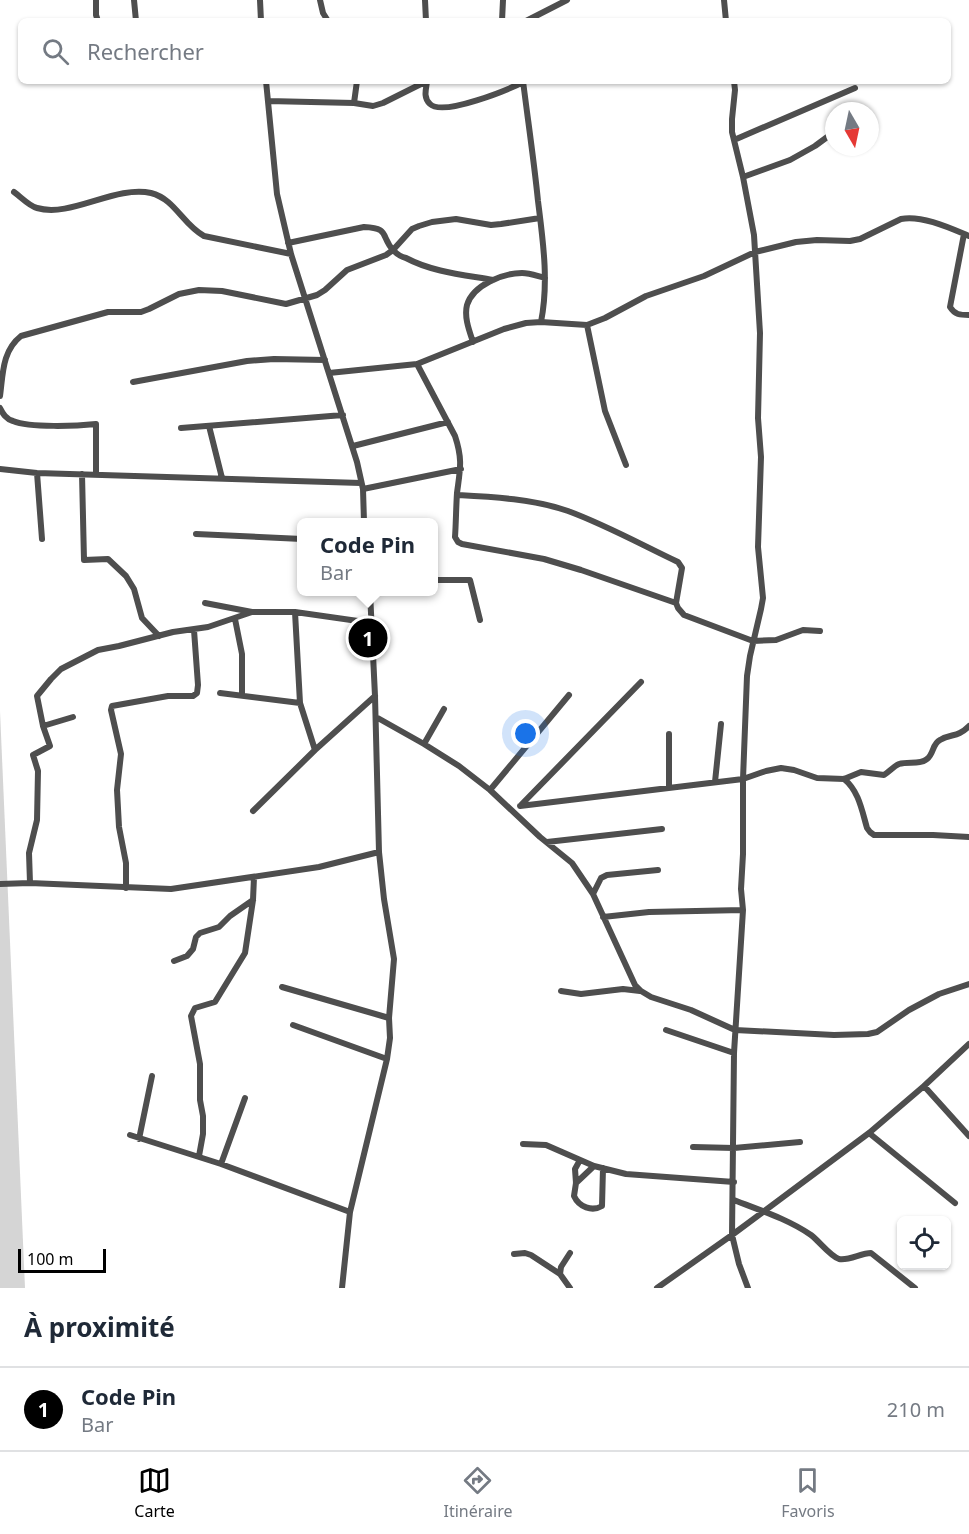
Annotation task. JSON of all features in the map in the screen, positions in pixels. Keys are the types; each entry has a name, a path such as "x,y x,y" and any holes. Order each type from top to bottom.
{"street":[{"path":"96,0 97,18"},
{"path":"134,0 136,18"},
{"path":"260,0 261,18"},
{"path":"320,0 326,18"},
{"path":"425,0 426,18"},
{"path":"502,18 503,0"},
{"path":"532,18 567,0"},
{"path":"724,0 726,18"},
{"path":"266,84 277,194 288,243 353,446 362,486 364,518"},
{"path":"354,103 357,84"},
{"path":"268,101 378,105 421,84"},
{"path":"427,84 427,101 433,107 439,108 492,96 519,84"},
{"path":"524,84 545,279 541,322"},
{"path":"734,84 732,119 734,140 754,235 760,333 758,411 761,457 758,547 763,598 747,676 741,889 743,910 734,1053 732,1235 748,1288"},
{"path":"734,140 855,88"},
{"path":"743,177 790,160 825,139"},
{"path":"14,192 36,208 54,209 67,208 127,193 158,195 169,202 192,228 204,236 291,254"},
{"path":"0,396 4,362 9,349 21,336 108,312 141,312 179,294 199,290 222,291 286,304 325,290 347,270 386,255 412,229 432,222 456,219 491,225 540,218"},
{"path":"329,373 417,364 516,325 541,322 587,325 646,296 712,273 755,252 796,242 860,239 901,219 908,218 924,220 967,235 950,307 959,315 969,315"},
{"path":"288,243 373,227 383,232 393,250 408,259 432,268 493,280"},
{"path":"472,342 466,319 466,307 470,297 478,290 502,276 521,273 533,274 545,279"},
{"path":"587,325 604,411 626,465"},
{"path":"133,382 254,360 325,360"},
{"path":"417,364 459,448 461,469 455,537 458,542 581,570 676,603"},
{"path":"0,408 6,418 21,423 61,426 96,424 96,475"},
{"path":"181,428 343,415"},
{"path":"353,446 447,422"},
{"path":"209,426 222,478"},
{"path":"0,469 37,473 222,478 362,486 461,469"},
{"path":"37,473 42,539"},
{"path":"82,474 84,560 108,559 126,576 134,589 142,618 159,636"},
{"path":"457,495 491,496 547,505 594,522 678,562 682,568 676,603 684,615 753,641 776,640 803,630 820,631"},
{"path":"196,534 297,539"},
{"path":"438,580 470,580 480,620"},
{"path":"342,1288 350,1212 387,1059 394,959 379,852 370,596"},
{"path":"205,603 252,612 295,612 372,622"},
{"path":"30,883 29,853 37,820 38,771 33,755 50,746 37,696 61,669 98,650 194,630 252,612"},
{"path":"295,612 300,703 315,750"},
{"path":"235,619 242,654 242,695"},
{"path":"126,888 126,863 119,827 121,754 112,706 168,696 193,696 197,693 194,630"},
{"path":"515,813 641,682"},
{"path":"220,693 300,703"},
{"path":"490,790 569,695"},
{"path":"253,811 315,750 375,696"},
{"path":"424,744 444,709"},
{"path":"43,726 73,717"},
{"path":"376,717 459,766 490,790 572,863 592,894 635,985 651,997 691,1010 735,1030 834,1035 868,1034 877,1032 909,1010 939,994 969,984"},
{"path":"715,782 721,724"},
{"path":"520,806 743,779 781,768 795,770 814,778 844,779 861,772 884,775 897,765 923,762 931,755 938,740 960,734 969,726"},
{"path":"669,734 669,787"},
{"path":"844,779 853,787 867,828 874,835 969,837"},
{"path":"547,842 662,829"},
{"path":"0,884 30,883 171,889 318,867 379,852"},
{"path":"592,894 600,878 606,875 658,870"},
{"path":"199,1156 203,1125 200,1064 191,1016 195,1008 215,1002 246,953 254,877"},
{"path":"174,961 187,956 200,933 219,927 253,900"},
{"path":"603,917 649,912 743,910"},
{"path":"282,987 389,1018"},
{"path":"561,991 581,994 623,988 641,991"},
{"path":"293,1025 387,1059"},
{"path":"666,1030 734,1053"},
{"path":"657,1288 868,1133 969,1044"},
{"path":"139,1139 152,1076"},
{"path":"924,1086 969,1136"},
{"path":"221,1164 245,1098"},
{"path":"868,1133 955,1203"},
{"path":"130,1135 199,1156 350,1212"},
{"path":"693,1147 734,1148 800,1142"},
{"path":"523,1144 546,1145 594,1166 626,1174 734,1182"},
{"path":"580,1160 575,1169 574,1191 576,1201 589,1208 600,1208 603,1203 603,1168"},
{"path":"576,1183 594,1166"},
{"path":"734,1200 763,1211 810,1235 837,1258 868,1253 875,1255 915,1288"},
{"path":"560,1274 561,1267 570,1253"},
{"path":"514,1254 531,1255 560,1274 570,1288"}],"shaded area":[{"path":"0,711 25,1288 0,1288"}],"place":[{"name":"Code Pin","path":"368,638"}]}
